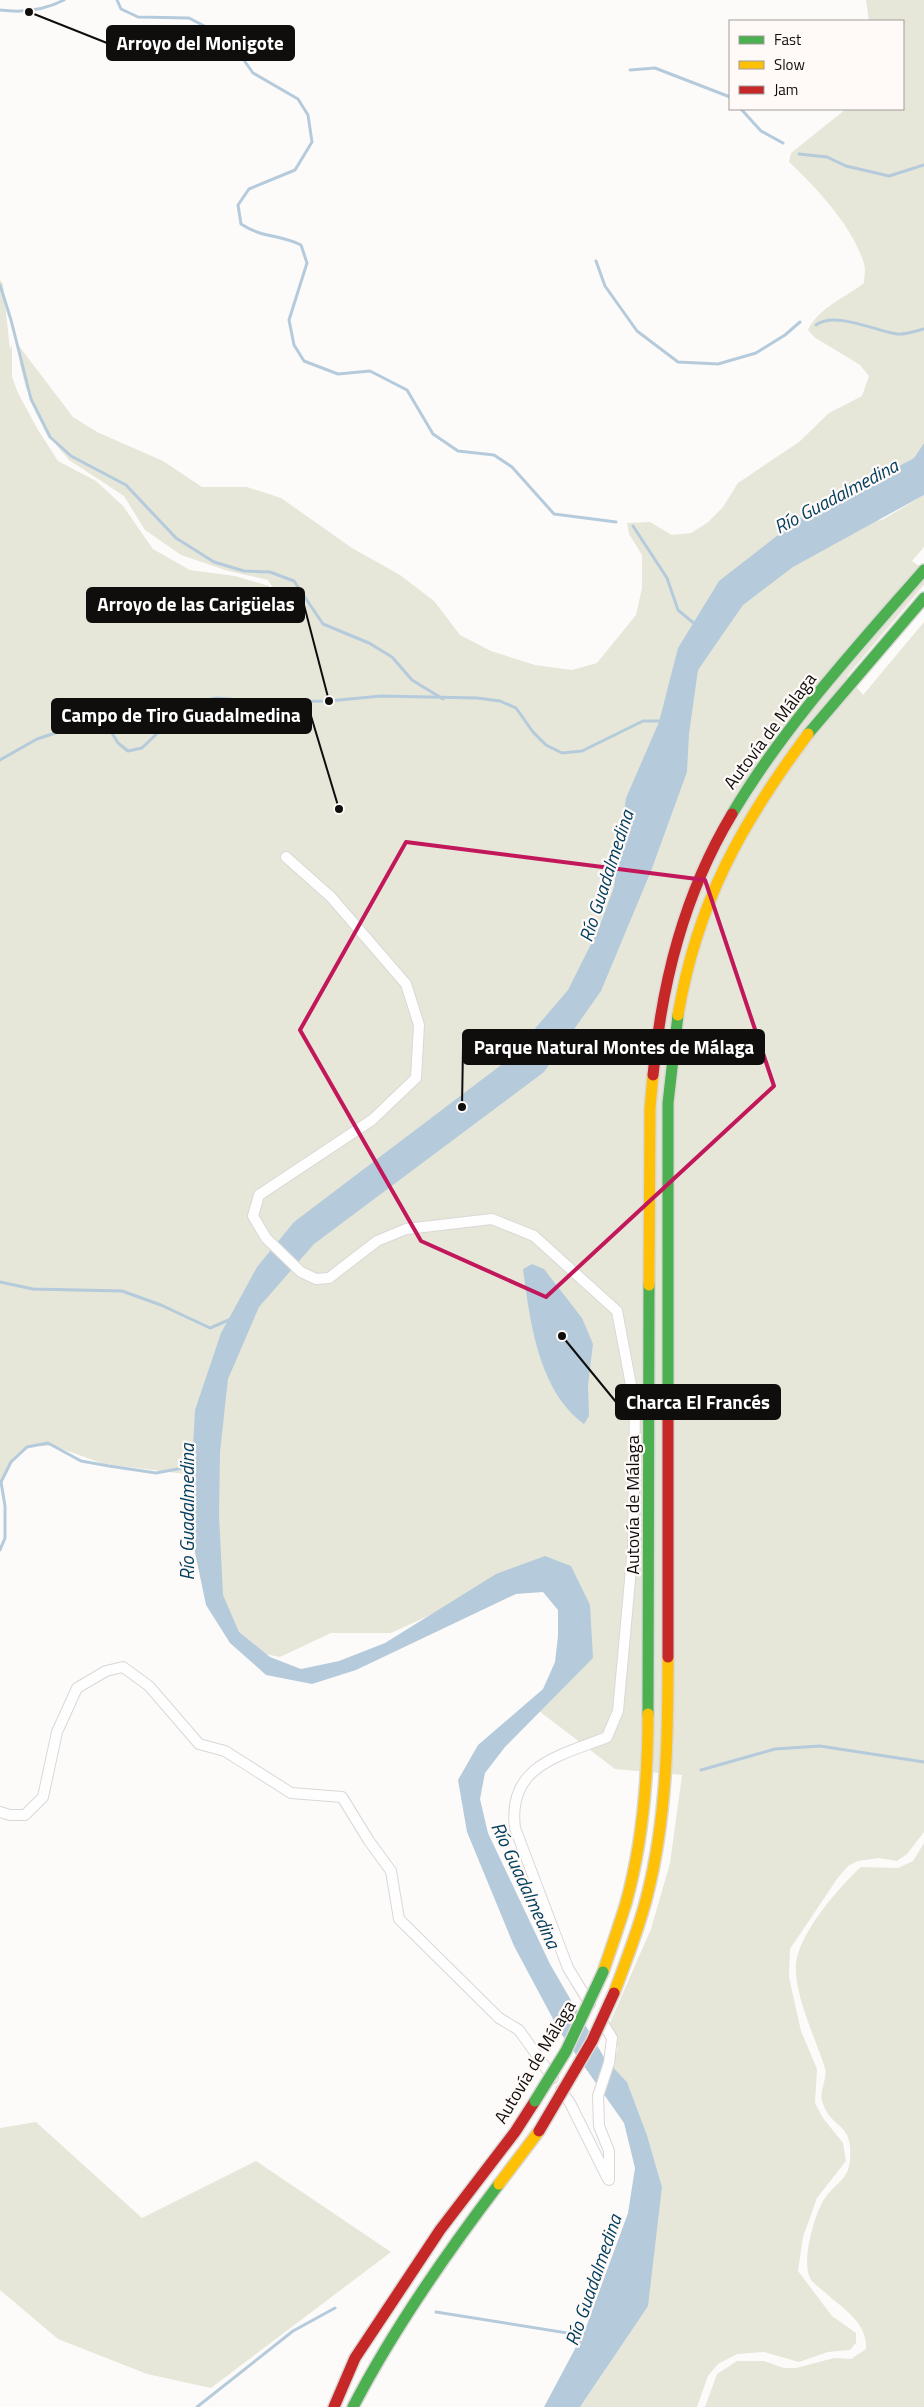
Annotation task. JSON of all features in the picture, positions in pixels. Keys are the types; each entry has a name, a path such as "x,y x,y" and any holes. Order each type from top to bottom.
{"highway":[{"name":"Autovía de Málaga","path":"334,2407 355,2358 440,2230 515,2132 566,2051 603,1972 626,1902 640,1836 648,1758 650,1108 656,1038 667,980 678,936 700,877 720,835 743,794 803,712 924,570"},
{"name":"Autovía de Málaga","path":"353,2407 376,2360 410,2307 455,2242 539,2130 592,2041 614,1993 634,1941 650,1881 663,1802 668,1728 668,1103 673,1038 685,982 695,941 714,886 733,845 758,802 816,723 924,598"}],"street":[{"path":"0,1812 10,1815 25,1815 43,1796 57,1732 77,1688 106,1671 122,1668 149,1686 199,1744 225,1751 291,1793 342,1797 369,1842 391,1871 399,1919 499,2018 519,2030 570,2103 609,2180 609,2152 599,2126 598,2096 609,2063 612,2038 568,1968 515,1828 514,1813 518,1791 540,1764 607,1737 618,1711 633,1547 635,1406 617,1311 534,1236 492,1219 406,1229 377,1242 329,1278 316,1279 301,1272 266,1238 253,1216 259,1194 372,1120 416,1078 417,1069 419,1025 406,984 331,897 286,857"}],"highlighted area":[{"path":"406,842 705,880 774,1086 546,1297 421,1241 300,1030"}],"shaded area":[{"path":"866,0 924,0 924,443 914,458 800,518 784,530 882,520 924,495 924,547 912,561 924,570 924,585 847,676 863,695 924,622 924,1832 907,1854 897,1861 879,1858 858,1861 848,1866 837,1879 790,1949 789,1977 801,2031 817,2069 815,2103 823,2118 843,2143 846,2161 817,2198 803,2237 798,2271 832,2316 856,2333 856,2343 850,2350 828,2352 799,2362 764,2352 737,2354 718,2364 708,2376 697,2407 580,2407 605,2370 662,2187 647,2135 627,2082 612,2067 618,2048 608,2027 651,1929 670,1863 682,1775 615,1769 535,1708 578,1616 535,1583 474,1595 391,1633 331,1633 280,1657 246,1650 230,1624 205,1553 201,1476 104,1464 54,1446 28,1446 12,1462 0,1486 0,280 3,284 10,350 12,344 12,377 18,393 38,430 58,461 96,481 123,506 153,549 190,570 235,576 269,586 285,608 268,580 228,571 181,555 145,530 124,496 69,460 52,440 26,388 20,364 19,346 73,417 97,432 163,461 202,487 247,487 281,498 352,548 400,575 434,601 460,635 491,651 535,665 572,670 597,663 636,615 642,588 642,555 629,534 627,523 650,522 672,535 691,533 707,523 723,507 738,483 799,442 829,413 862,396 869,376 860,365 814,337 808,330 826,309 864,283 864,264 852,236 843,222 811,183 789,162 791,153 845,110 904,110 904,20 869,20"},
{"path":"924,1843 924,2407 705,2407 717,2374 737,2361 764,2361 784,2368 796,2368 834,2358 851,2359 866,2349 862,2330 857,2322 844,2308 813,2282 808,2270 808,2248 814,2223 822,2202 848,2171 850,2147 845,2131 826,2111 822,2101 821,2097 826,2072 801,2002 796,1975 796,1963 799,1951 813,1924 842,1886 861,1867 898,1868 913,1861"},
{"path":"36,2122 142,2218 256,2161 391,2252 211,2388 147,2374 58,2339 0,2290 0,2128"}],"water":[{"path":"924,443 924,495 793,567 743,605 698,670 689,734 687,772 651,871 601,991 544,1072 314,1244 259,1307 228,1379 220,1452 219,1515 223,1595 239,1632 270,1657 301,1669 339,1661 385,1643 496,1574 545,1556 571,1566 590,1605 593,1658 505,1747 485,1773 480,1799 488,1833 550,1964 605,2059 627,2082 647,2135 662,2187 648,2306 580,2407 544,2407 585,2330 628,2213 635,2168 624,2123 560,2032 514,1946 467,1832 458,1780 478,1745 543,1689 555,1662 558,1610 543,1592 516,1594 356,1670 312,1684 266,1675 230,1643 206,1605 189,1524 195,1410 221,1333 257,1267 294,1222 509,1059 568,990 599,928 614,887 626,798 659,722 678,648 719,581 800,518 914,458"},
{"path":"532,1264 544,1269 582,1318 593,1344 588,1385 589,1416 584,1424 568,1410 556,1393 546,1374 539,1353 533,1332 523,1269"}],"waterway":[{"path":"0,10 33,10 48,7 64,0"},
{"path":"117,0 121,9 138,17 189,18 229,39 253,73 298,99 308,115 312,142 295,170 249,189 238,205 241,224 256,232 301,245 307,263 289,320 294,345 304,361 338,374 370,371 407,390 433,434 458,451 494,455 512,467 554,514 616,522"},
{"path":"630,70 655,68 729,97"},
{"path":"742,110 761,131 783,143"},
{"path":"799,154 827,157 846,166 889,176 924,165"},
{"path":"596,261 605,286 637,331 678,362 718,364 756,353 785,335 800,322"},
{"path":"0,285 31,399 50,437 71,456 126,485 176,538 214,562 244,571 270,572 294,581 323,624 369,643 392,657 412,680 443,699"},
{"path":"816,325 824,321 845,321 900,334 924,329"},
{"path":"633,526 667,578 678,610 696,625"},
{"path":"0,760 37,739 95,720 109,728 118,743 128,751 142,748 177,714 195,702 217,698 265,702 329,701 381,696 477,698 500,701 516,708 533,732 546,745 562,753 582,751 643,721 663,721"},
{"path":"0,1282 33,1289 122,1291 161,1305 210,1328 231,1319"},
{"name":"Río Guadalmedina","path":"0,1550 5,1538 5,1506 1,1482 11,1462 27,1447 48,1443 81,1461 156,1473 193,1466"},
{"path":"701,1770 775,1749 820,1746 924,1762"},
{"path":"197,2407 293,2331 335,2308"},
{"name":"Río Guadalmedina","path":"436,2312 586,2336"}],"traffic: fast":[{"path":"732,814 798,718 847,658 924,570"},
{"path":"808,734 924,598"},
{"path":"668,1416 668,1103 678,1015"},
{"path":"648,1714 649,1285"},
{"path":"535,2101 566,2051 603,1972"},
{"path":"353,2407 403,2320 459,2238 499,2184"}],"traffic: slow":[{"path":"678,1015 686,974 697,936 725,866 762,800 808,734"},
{"path":"649,1285 650,1108 653,1075"},
{"path":"614,1993 644,1908 659,1837 667,1747 668,1657"},
{"path":"603,1972 626,1903 637,1857 646,1785 648,1714"},
{"path":"499,2184 539,2131"}],"traffic: jam":[{"path":"653,1075 662,1006 678,940 688,907 701,875 715,844 732,814"},
{"path":"668,1416 668,1657"},
{"path":"539,2131 592,2041 614,1993"},
{"path":"334,2407 355,2358 440,2230 515,2132 535,2101"}],"place":[{"name":"Arroyo del Monigote","path":"29,12"},
{"name":"Arroyo de las Carigüelas","path":"329,701"},
{"name":"Campo de Tiro Guadalmedina","path":"339,809"},
{"name":"Parque Natural Montes de Málaga","path":"462,1107"},
{"name":"Charca El Francés","path":"562,1336"}]}
